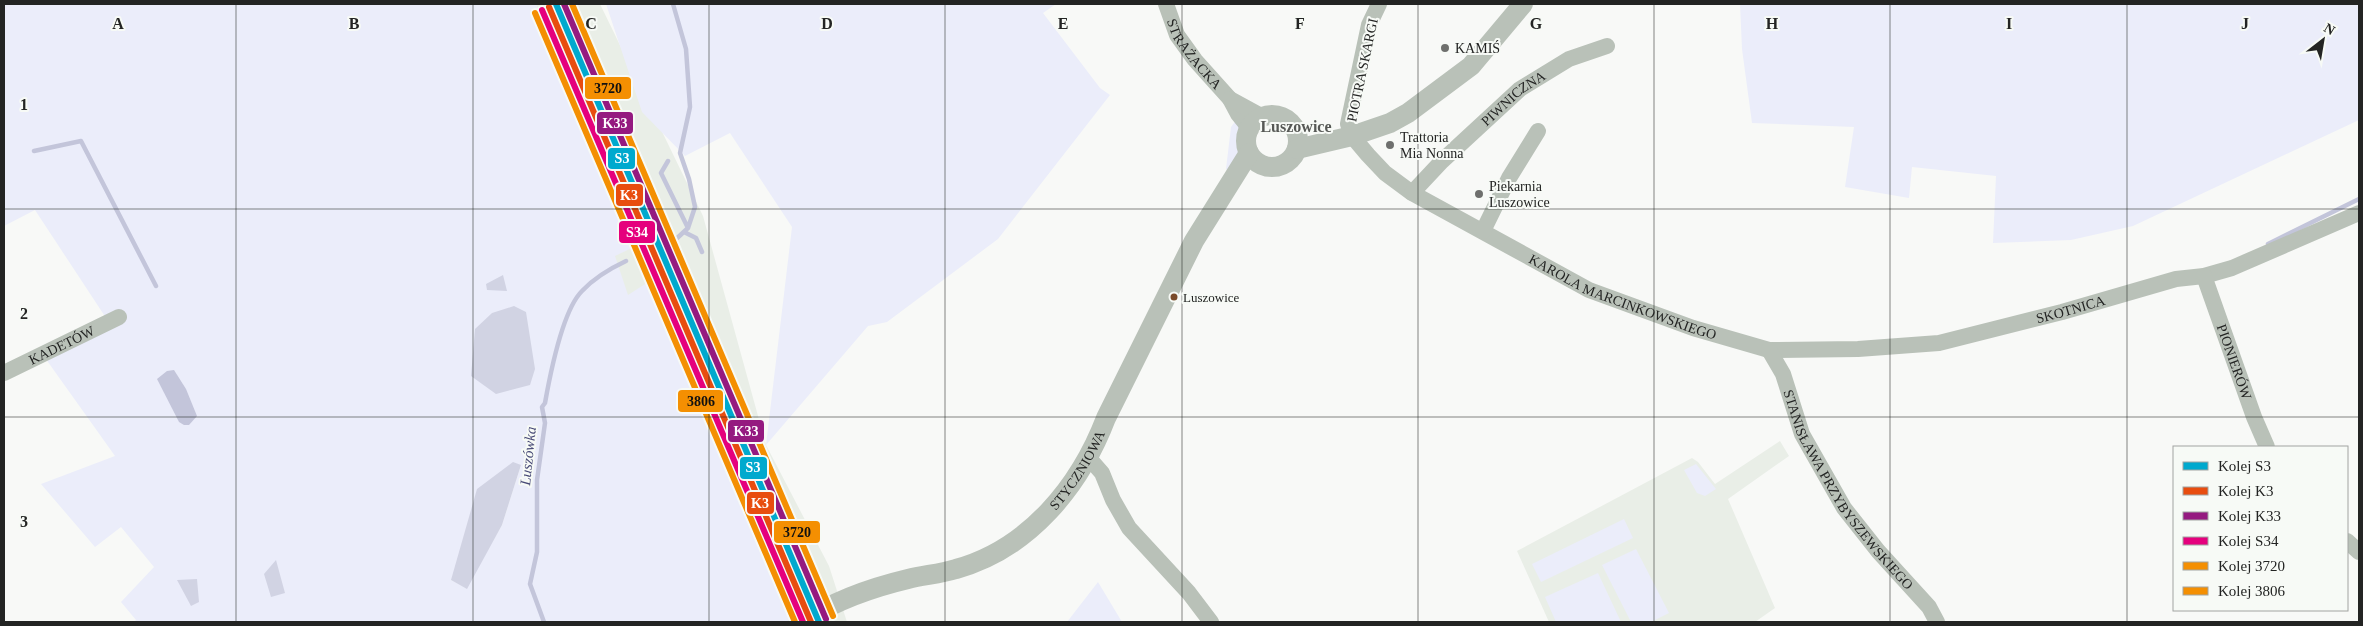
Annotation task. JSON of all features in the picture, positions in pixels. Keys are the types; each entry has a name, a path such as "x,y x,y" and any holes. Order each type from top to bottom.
{"street":[{"name":"STRAŻACKA","path":"1166,4 1177,35 1195,60 1230,99 1256,123"},
{"name":"PIOTRA SKARGI","path":"1343,138 1348,124 1369,25 1379,4"},
{"path":"1297,149 1343,138 1390,123 1435,94 1471,66 1523,4"},
{"name":"PIWNICZNA","path":"1412,193 1442,161 1520,89 1569,59 1608,46"},
{"path":"1275,115 1287,120 1296,129 1297,149 1294,156 1282,165 1275,167 1255,158 1247,137 1256,123 1275,115"},
{"path":"1296,129 1343,138"},
{"path":"1483,231 1509,178 1538,131"},
{"name":"KAROLA MARCINKOWSKIEGO","path":"1343,138 1412,193 1589,290 1693,328 1770,350"},
{"name":"STYCZNIOWA","path":"802,622 818,612 856,595 903,580 956,569 988,559 1017,542 1047,514 1088,457 1194,241 1230,184 1255,158"},
{"name":"SKOTNICA","path":"1770,350 1858,350 1939,343 2062,312 2176,279 2204,276 2258,259 2359,213"},
{"name":"PIONIERÓW","path":"2204,276 2254,417 2268,446"},
{"name":"KADETÓW","path":"4,373 118,317"},
{"name":"STANISŁAWA PRZYBYSZEWSKIEGO","path":"1770,350 1783,374 1802,434 1844,508 1878,551 1929,607 1937,622"},
{"path":"1088,457 1102,473 1113,500 1129,528 1189,593 1211,622"},
{"path":"2348,542 2359,552"}],"shaded area":[{"path":"4,4 536,4 638,245 615,256 628,295 653,279 795,615 786,622 134,622 136,620 121,602 154,567 121,527 95,547 41,484 115,456 43,355 110,324 35,210 4,226","holes":["521,465 502,525 466,588 451,580"]},
{"path":"504,4 600,4 703,216 766,445 829,566 847,622 743,622"},
{"path":"606,4 1056,4 1043,13 1100,88 1110,95 998,239 887,322 868,326 766,445 792,227 730,133 685,156 642,112"},
{"path":"1740,4 2359,4 2359,120 2133,226 2071,240 1993,243 1996,176 1912,167 1909,198 1845,187 1854,127 1752,123 1742,49"},
{"path":"1237,119 1244,134 1243,147 1229,172 1226,169 1231,127"},
{"path":"503,275 507,291 487,290 486,284"},
{"path":"514,306 526,312 535,369 530,385 496,394 471,376 475,329 492,313"},
{"path":"174,370 186,389 197,416 189,425 179,422 157,379 167,371"},
{"path":"1780,441 1789,456 1728,499 1775,608 1755,622 1549,622 1517,551 1692,458 1698,462 1715,484"},
{"path":"513,462 521,465 502,525 467,589 451,580 477,489"},
{"path":"1696,464 1716,489 1705,496 1697,493 1684,470"},
{"path":"1624,519 1633,538 1541,582 1532,564"},
{"path":"1636,549 1669,613 1651,622 1631,622 1602,565"},
{"path":"276,560 285,593 271,597 264,574"},
{"path":"1598,573 1621,622 1556,622 1545,597"},
{"path":"197,579 199,602 191,606 177,580"},
{"path":"1098,582 1122,622 1067,622"}],"waterway":[{"path":"673,4 686,49 690,107 680,153 689,179 695,207 688,228 674,241"},
{"path":"34,151 81,141 156,286"},
{"path":"668,161 661,173 688,228"},
{"path":"2268,244 2359,199"},
{"path":"684,232 696,238 702,252"},
{"name":"Luszówka","path":"544,622 530,584 537,552 537,480 545,423 542,407 545,403 558,344 568,313 575,300 597,277 626,261"}],"rail line":[{"name":"S3","path":"556,4 819,622"},
{"name":"K33","path":"564,4 826,619"},
{"name":"3720","path":"572,4 833,616"},
{"name":"K3","path":"549,7 811,622"},
{"name":"S34","path":"542,10 803,622"},
{"name":"3806","path":"535,13 795,622"}],"place":[{"name":"KAMIŚ","path":"1445,48"},
{"name":"Trattoria Mia Nonna","path":"1390,145"},
{"name":"Piekarnia Luszowice","path":"1479,194"},
{"name":"Luszowice","path":"1174,297"}],"district":[{"name":"Luszowice","path":"1296,126"}]}
